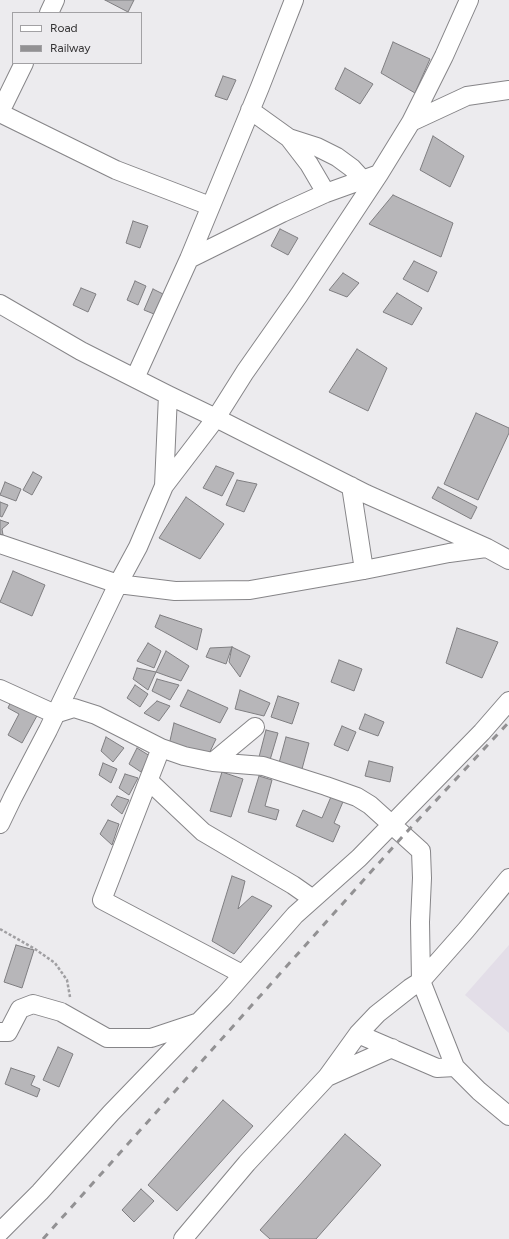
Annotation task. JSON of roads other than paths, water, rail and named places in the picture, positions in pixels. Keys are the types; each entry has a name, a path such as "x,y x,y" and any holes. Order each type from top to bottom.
{"street":[{"path":"49,12 55,0"},
{"path":"135,378 189,259 294,0"},
{"path":"0,824 118,584 138,547 164,486 216,418 245,372 299,295 371,177 410,122 444,56 469,0"},
{"path":"24,64 0,113 116,170 210,206"},
{"path":"410,122 466,96 509,90"},
{"path":"250,110 283,133 337,156 352,168 371,177"},
{"path":"240,135 283,133"},
{"path":"283,133 309,164 326,193"},
{"path":"189,259 282,212 326,193 371,177"},
{"path":"0,304 81,351 168,395 351,486 487,548 509,560"},
{"path":"164,486 168,395"},
{"path":"351,486 364,570"},
{"path":"2,548 118,584 175,591 250,590 449,553 487,548"},
{"path":"0,689 55,714 74,708 96,715 161,748 184,756 213,762 263,766 357,797 370,805 421,851 421,981 455,1067 479,1092 509,1116"},
{"path":"0,1232 40,1192 110,1113 224,996 295,915 359,858 392,825 482,732 509,701"},
{"path":"213,762 255,727"},
{"path":"161,748 102,900 242,974"},
{"path":"148,781 203,832 313,899"},
{"path":"183,1239 247,1163 327,1077 358,1034 377,1014 421,981 509,878"},
{"path":"0,1032 8,1032 20,1009 33,1004 61,1012 107,1038 151,1038 198,1022"},
{"path":"358,1034 437,1068 455,1067"},
{"path":"327,1077 392,1048"}],"railway":[{"path":"43,1239 403,836 509,722"}]}
